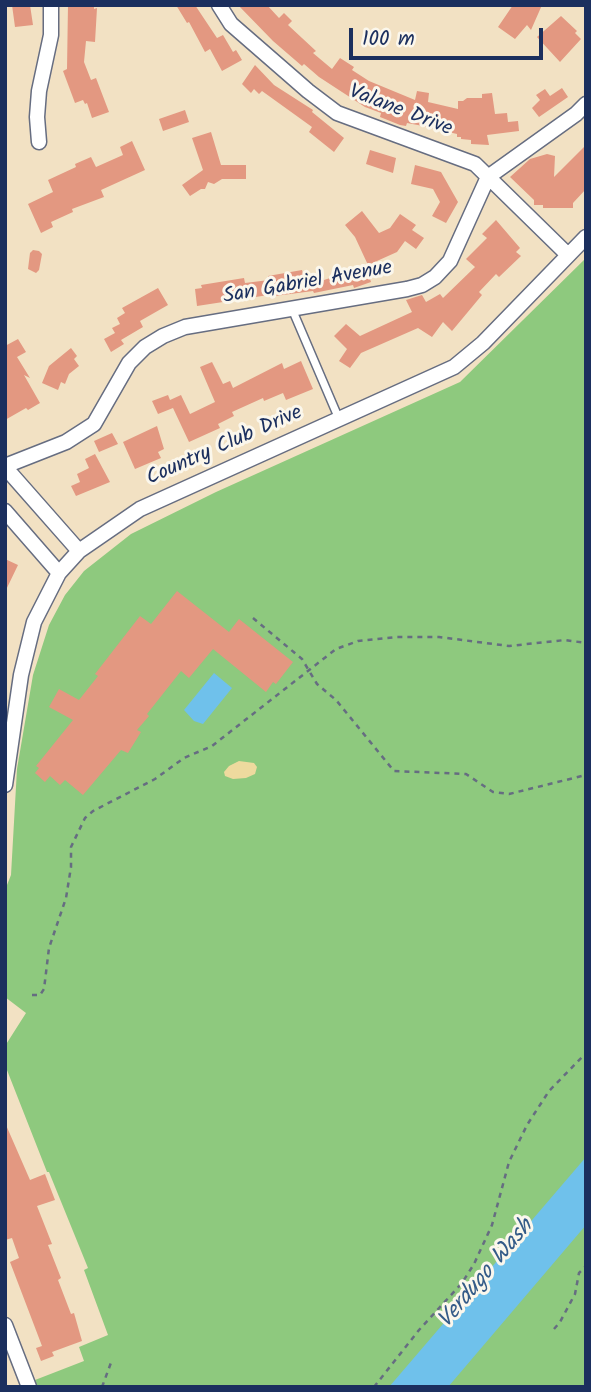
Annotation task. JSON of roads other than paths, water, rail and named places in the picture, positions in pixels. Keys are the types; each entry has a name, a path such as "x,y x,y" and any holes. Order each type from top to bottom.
{"street":[{"path":"39,142 39,91 51,35 51,5"},
{"name":"Valane Drive","path":"219,5 231,24 337,113 475,164 568,255"},
{"path":"488,177 586,104"},
{"name":"San Gabriel Avenue","path":"5,467 66,442 94,424 129,363 145,347 163,335 185,327 422,285 435,277 450,261 488,177"},
{"name":"Country Club Drive","path":"5,785 21,675 34,622 59,573 79,551 140,509 454,367 483,343 586,237"},
{"path":"5,467 79,551"},
{"path":"5,511 59,573"},
{"path":"5,1325 29,1387"}],"lane":[{"path":"292,309 339,419"}],"water":[{"path":"214,673 232,688 203,724 194,721 184,710"},
{"name":"Verdugo Wash","path":"586,1157 586,1225 448,1387 389,1387"}]}
